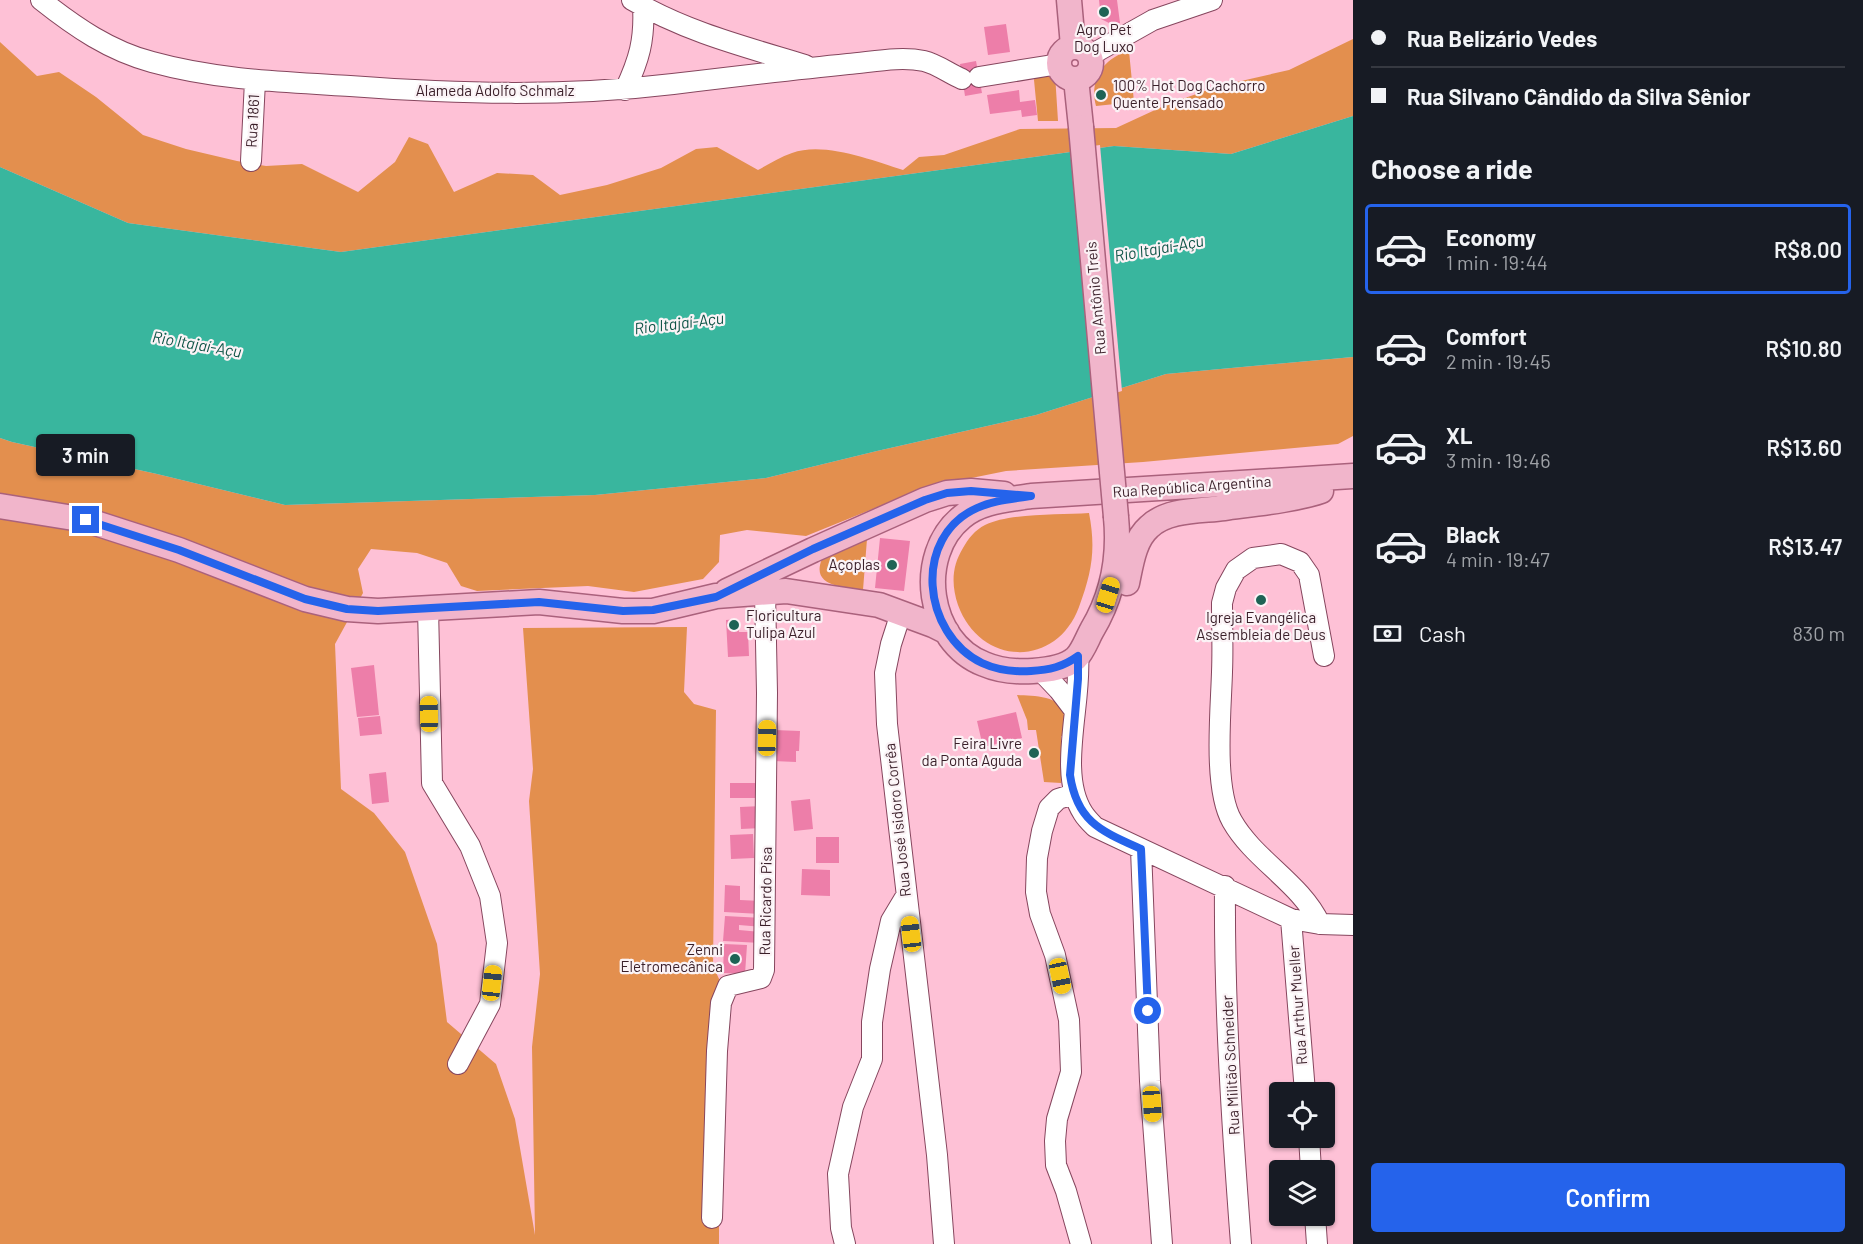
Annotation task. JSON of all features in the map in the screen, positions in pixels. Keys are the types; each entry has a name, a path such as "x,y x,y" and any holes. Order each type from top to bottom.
{"main road":[{"name":"Rua Antônio Treis","path":"1069,0 1119,544 1116,567 1108,595 1095,626 1078,656"},
{"name":"Rua República Argentina","path":"1031,496 1353,478"},
{"path":"1031,496 992,502 963,516 944,536 937,553 933,573 933,598 938,615 958,646 983,664 1016,672 1060,666 1092,650 1101,642 1126,586 1140,538 1148,527 1159,519 1174,514 1318,493 1353,478"},
{"path":"716,597 813,549 925,500 947,493 971,491 1031,496"},
{"path":"0,506 86,520 179,550 305,599 347,609 378,611 539,602 623,611 653,610 716,597 765,592 808,593 879,605 947,632"},
{"path":"808,593 801,585 798,569 813,549"}],"street":[{"name":"Alameda Adolfo Schmalz","path":"41,0 74,26 109,46 150,62 198,73 255,81 425,92 562,93 625,90 813,67 907,59 926,61 971,78 1074,61"},
{"path":"1074,61 1153,20 1212,0"},
{"path":"638,3 732,44 813,67"},
{"path":"625,90 637,64 645,30 638,3"},
{"name":"Rua 1861","path":"251,161 255,81"},
{"path":"1320,924 1313,909 1248,843 1230,819 1221,785 1222,603 1226,588 1236,570 1253,558 1281,554 1300,562 1309,575 1324,656"},
{"name":"Rua Ricardo Pisa","path":"712,1218 717,1051 721,1003 728,986 761,978 764,970 767,693 765,592"},
{"path":"428,608 432,783 470,846 490,896 497,943 490,1004 458,1064"},
{"name":"Rua José Isidoro Corrêa","path":"902,613 891,644 885,673 888,736 937,1155 944,1244"},
{"path":"1078,656 1070,775 1074,794 1083,814 1095,827 1225,886 1291,919 1320,924 1353,925"},
{"path":"1040,670 1075,711"},
{"path":"1074,794 1058,799 1049,808 1037,858 1036,892 1040,914 1055,955 1069,1020 1071,1072 1057,1119 1056,1165 1081,1244"},
{"path":"1141,849 1150,1081 1162,1244"},
{"name":"Rua Militão Schneider","path":"1225,886 1231,1068 1241,1244"},
{"path":"846,1244 841,1228 838,1174 853,1107 872,1059 872,1022 880,969 891,921 906,896"},
{"name":"Rua Arthur Mueller","path":"1291,919 1304,1082"},
{"path":"1316,1226 1317,1244"}],"shaded area":[{"path":"1353,39 1353,116 1231,154 1114,146 341,252 128,223 0,167 0,42 37,76 59,72 96,97 143,135 186,149 266,166 302,164 358,192 395,162 409,137 428,144 454,192 497,173 533,175 560,195 607,185 661,168 696,149 717,147 758,170 792,153 818,149 848,153 903,170 919,157 944,155 1020,129 1116,128 1168,104 1219,86 1289,70"},
{"path":"1129,51 1134,102 1096,106 1095,87 1100,71 1112,59"},
{"path":"1055,74 1058,121 1038,121 1035,77"},
{"path":"1353,357 1353,436 1338,444 1143,462 1006,471 927,487 806,536 747,530 720,535 719,562 703,579 634,592 588,586 477,591 461,586 447,563 417,553 371,549 358,569 363,593 335,644 341,789 374,813 405,852 437,944 447,1022 496,1064 515,1119 535,1235 532,1047 540,974 529,801 533,769 523,628 687,627 684,692 694,704 716,710 713,966 720,981 719,1244 0,1244 0,438 285,505 595,495 766,478 1036,415 1166,374"},
{"path":"1089,513 1092,538 1090,571 1079,607 1068,627 1053,641 1036,650 1018,652 1000,649 983,640 969,625 958,605 954,590 957,562 970,538 985,525 1007,518"},
{"path":"867,539 863,590 831,584 825,580 820,568 822,559"},
{"path":"1017,695 1053,700 1064,709 1069,735 1061,736 1061,783 1044,782 1036,730 1028,730 1027,720"}],"water":[{"name":"Rio Itajaí-Açu","path":"1353,116 1353,357 1166,374 1036,415 766,478 595,495 285,505 0,438 0,167 128,223 341,252 1114,146 1231,154"}],"pier":[{"path":"1100,145 1122,391 1093,400 1070,149"}],"building":[{"path":"1099,0 1117,0 1120,23 1111,24 1101,19"},
{"path":"1006,24 1010,52 988,55 984,27"},
{"path":"976,61 982,93 965,96 960,64"},
{"path":"1019,90 1020,102 1035,100 1037,115 1022,117 1021,110 990,114 987,95"},
{"name":"Açoplas","path":"880,538 910,541 904,591 875,588"},
{"path":"738,619 739,632 748,632 749,656 728,657 726,620"},
{"path":"374,665 379,715 357,717 351,668"},
{"path":"1016,712 1022,738 983,747 977,721"},
{"path":"380,716 382,734 360,736 358,718"},
{"path":"774,730 800,731 796,762 773,761"},
{"path":"386,772 389,802 372,804 369,774"},
{"path":"730,783 755,783 755,798 730,798"},
{"path":"810,799 813,829 794,831 791,801"},
{"path":"762,806 762,828 741,829 740,807"},
{"path":"753,834 754,858 731,859 730,835"},
{"path":"816,837 839,837 839,863 816,863"},
{"path":"802,869 830,870 830,896 801,895"},
{"path":"725,885 740,886 740,900 762,901 761,914 724,912"},
{"path":"725,916 763,918 763,927 739,925 739,930 761,932 761,943 723,941"},
{"name":"Zenni Eletromecânica","path":"724,944 747,945 745,974 723,973"}],"place":[{"name":"Agro Pet Dog Luxo","path":"1104,12"},
{"name":"100% Hot Dog Cachorro Quente Prensado","path":"1101,95"},
{"name":"Açoplas","path":"892,565"},
{"name":"Igreja Evangélica Assembleia de Deus","path":"1261,600"},
{"name":"Floricultura Tulipa Azul","path":"734,625"},
{"name":"Feira Livre da Ponta Aguda","path":"1034,753"},
{"name":"Zenni Eletromecânica","path":"735,959"}],"route":[{"path":"86,520 179,550 305,599 347,609 378,611 539,602 623,611 670,608 716,597 813,549 925,500 947,493 971,491 1031,496 992,502 976,508 955,523 944,536 937,553 933,573 933,598 938,615 947,632 958,646 983,664 1016,672 1052,669 1071,662 1078,656 1071,784 1083,814 1095,827 1141,849 1148,1011"}]}
